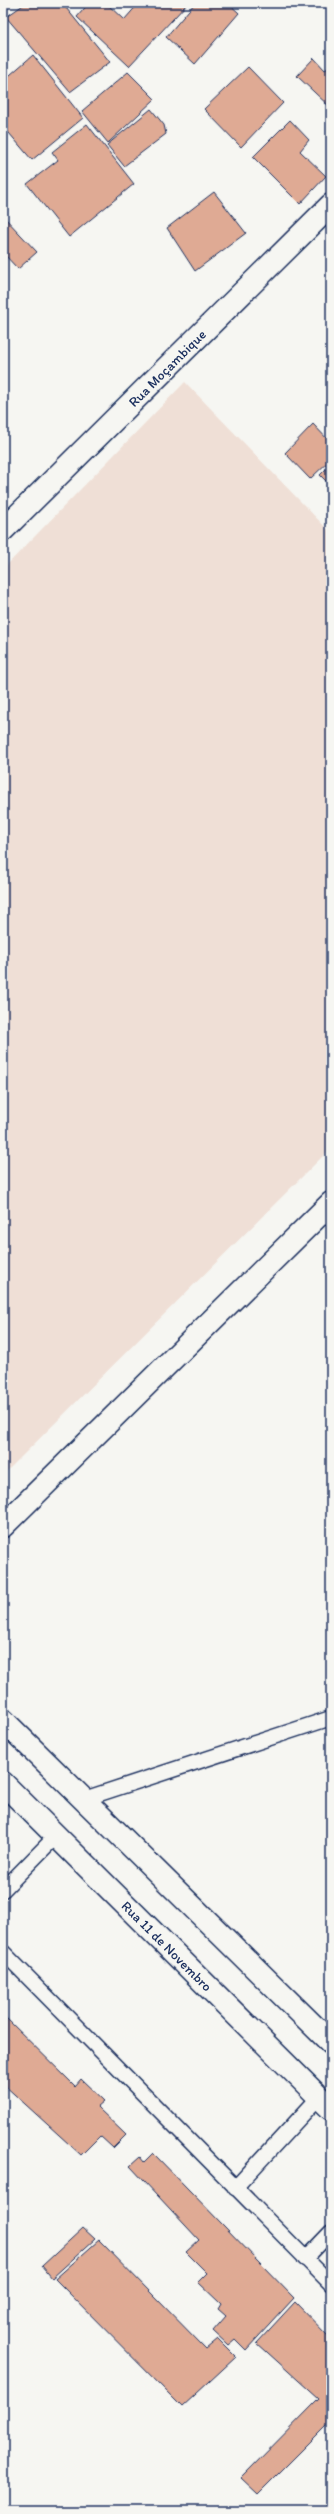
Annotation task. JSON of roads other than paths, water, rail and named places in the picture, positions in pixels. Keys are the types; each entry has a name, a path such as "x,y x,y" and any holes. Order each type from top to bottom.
{"street":[{"name":"Rua Moçambique","path":"3,530 331,205"},
{"path":"3,1526 331,1203"},
{"path":"3,1720 331,2044"},
{"name":"Rua 11 de Novembro","path":"3,1783 325,2103"}],"lane":[{"path":"84,1799 331,1718"},
{"path":"3,1890 56,1836"},
{"path":"3,1952 305,2260 331,2284"},
{"path":"235,2188 325,2103"},
{"path":"305,2260 331,2232"}]}
